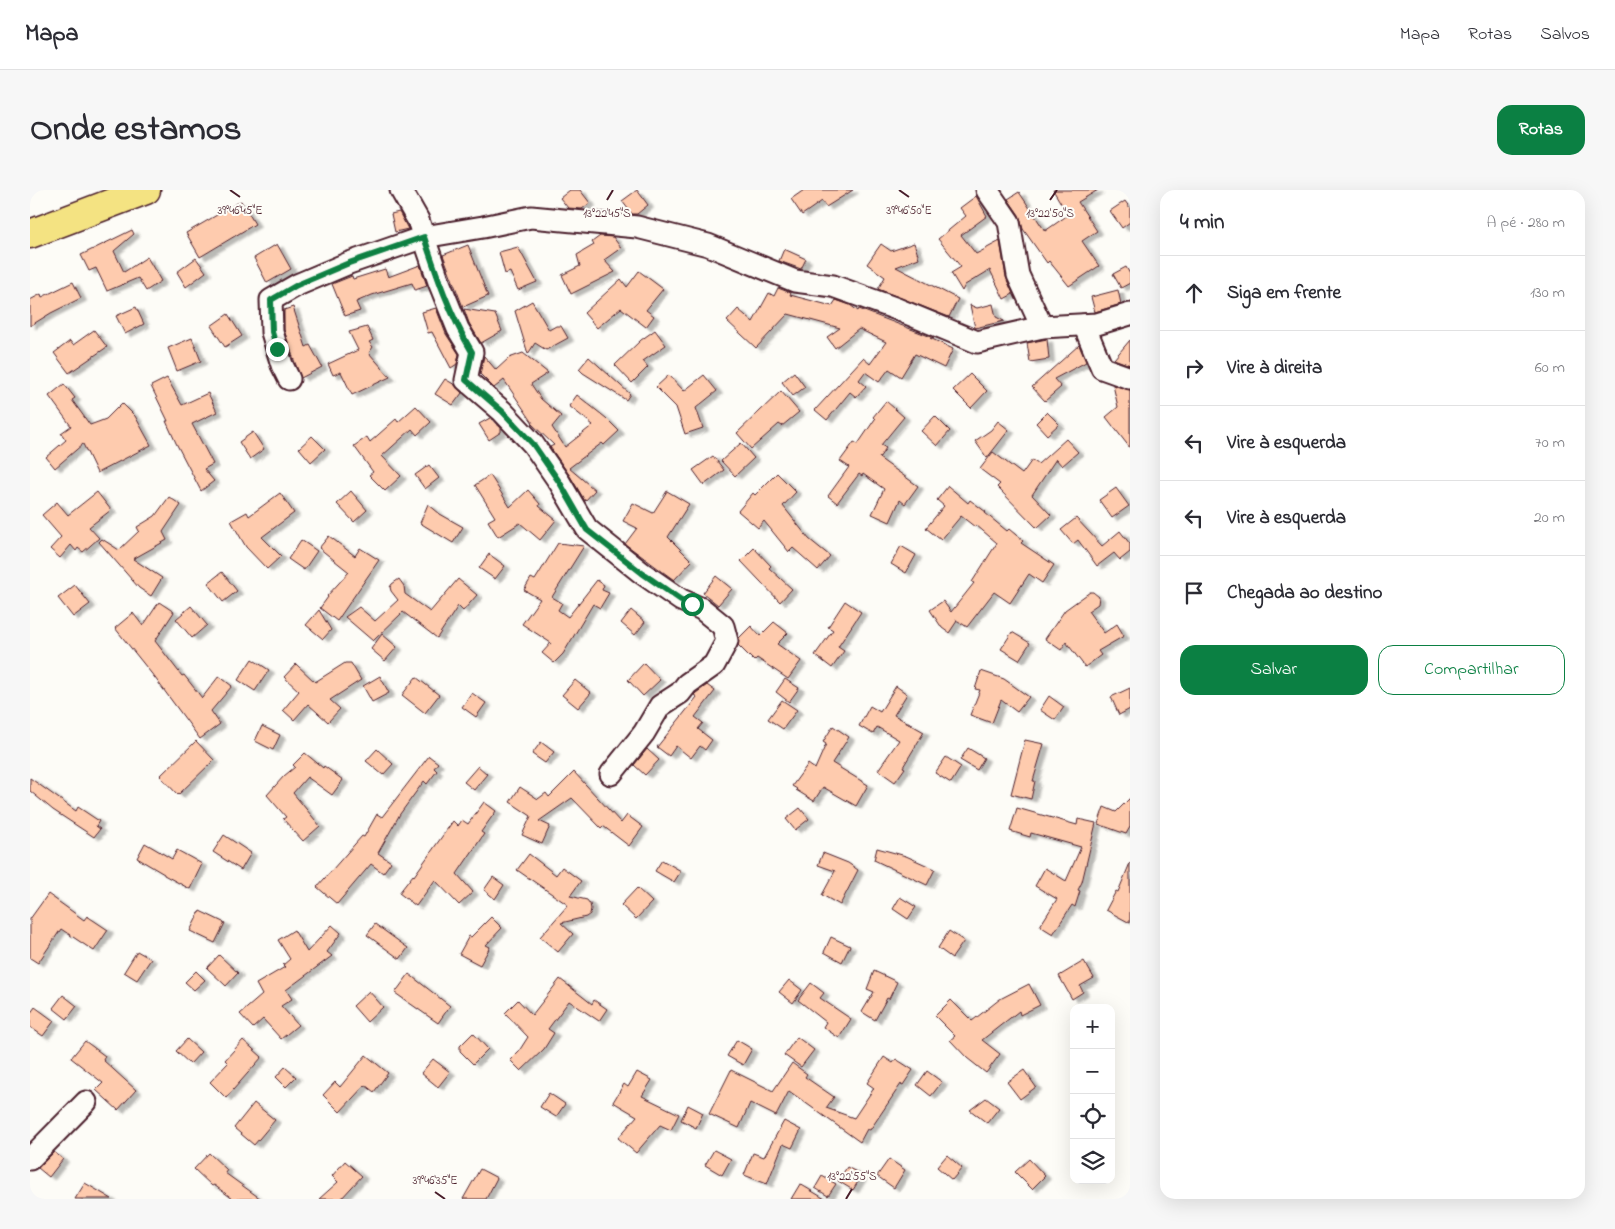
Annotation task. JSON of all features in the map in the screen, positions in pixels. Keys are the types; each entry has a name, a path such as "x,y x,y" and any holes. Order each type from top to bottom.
{"highway":[{"path":"30,234 146,190"}],"street":[{"path":"401,190 418,220 439,282 458,329 472,352 466,380 502,411 533,444 560,483 587,530 642,573 681,600 702,609 723,626 727,641 714,665 687,684 680,693 660,706 644,733 610,774"},
{"path":"987,190 1009,222 1018,275 1042,327"},
{"path":"289,379 282,365 272,332 271,300 297,285 340,266 424,237 531,217 637,227 708,245 796,281 834,286 978,342 1042,327 1097,324 1130,314"},
{"path":"1084,325 1102,368 1130,378"},
{"path":"30,1159 86,1102"}],"building":[{"path":"570,190 580,190 590,203 582,209 568,208 560,198"},
{"path":"637,190 648,205 637,214 632,214 622,201"},
{"path":"804,190 853,190 826,207 822,201 802,215 791,199"},
{"path":"1053,190 1098,190 1078,202 1097,231 1082,241 1099,266 1069,286 1049,261 1047,263 1023,229 1019,215 1008,199 1019,192 1045,231 1068,215"},
{"path":"976,196 987,216 961,235 976,254 1000,241 1006,277 1013,294 1004,299 990,270 965,285 962,291 951,273 961,267 938,239 966,216 960,208"},
{"path":"241,201 255,224 200,257 186,233"},
{"path":"1125,201 1130,208 1130,222 1122,228 1110,211"},
{"path":"399,212 408,229 395,232 391,214"},
{"path":"132,230 134,234 114,251 124,272 147,257 161,281 146,291 138,278 107,291 96,268 89,271 81,255"},
{"path":"600,236 613,237 621,248 604,260 615,272 571,294 562,275 580,266 577,255 594,245 592,242"},
{"path":"914,243 919,258 896,267 958,299 949,317 878,289 885,277 867,264 881,244 891,251"},
{"path":"277,244 291,269 267,283 254,258"},
{"path":"468,245 488,296 463,307 443,255"},
{"path":"518,247 537,282 518,290 510,272 505,274 499,252"},
{"path":"784,249 806,259 801,269 779,261"},
{"path":"196,258 206,272 186,287 177,272"},
{"path":"420,265 427,286 415,290 412,283 372,295 356,302 360,311 345,316 332,284 352,276 353,279 385,269 388,277"},
{"path":"1126,267 1130,274 1130,283 1121,288 1113,274"},
{"path":"639,271 663,289 646,310 654,316 646,327 621,308 597,328 584,313 621,279 627,287"},
{"path":"73,282 81,298 30,326 30,300 41,294 42,297"},
{"path":"778,288 791,293 790,295 832,306 836,300 850,305 858,311 859,309 934,338 930,338 953,349 944,368 915,354 901,377 889,369 879,382 865,372 859,380 866,386 856,397 850,392 827,420 815,410 863,358 870,364 886,342 859,329 835,348 827,337 840,328 788,314 756,348 727,321 738,309 753,322 769,293 774,296"},
{"path":"1118,290 1121,304 1095,312 1091,297"},
{"path":"532,301 549,330 556,326 561,326 568,338 546,350 535,343 528,354 515,311"},
{"path":"993,304 996,317 1004,321 975,328 970,305 977,308"},
{"path":"136,307 144,324 125,334 116,316"},
{"path":"293,307 306,347 310,345 322,367 301,378 284,330 284,310"},
{"path":"436,308 446,334 459,354 457,364 451,368 432,332 428,333 422,312"},
{"path":"464,309 495,314 502,331 481,343 469,323"},
{"path":"228,314 242,336 225,347 211,326"},
{"path":"367,327 373,340 369,342 373,347 369,353 390,377 352,395 341,372 333,375 328,364 358,350 349,332"},
{"path":"94,330 107,347 69,373 54,353 70,341 73,345"},
{"path":"655,330 666,345 643,361 648,367 632,383 615,365 641,340"},
{"path":"192,338 201,361 177,371 168,348"},
{"path":"1047,339 1049,359 1030,362 1027,343"},
{"path":"1130,340 1130,365 1114,359"},
{"path":"1079,345 1086,362 1054,379 1061,387 1045,401 1032,387"},
{"path":"523,353 548,373 531,384 541,399 561,416 552,427 565,447 593,425 569,406 577,395 619,431 604,445 602,443 569,468 595,490 585,501 550,447 554,445 532,424 504,380 494,388 480,374 484,356 496,370 509,358"},
{"path":"589,357 630,394 626,400 579,369"},
{"path":"794,372 805,387 793,396 782,382"},
{"path":"970,374 987,391 971,408 953,390"},
{"path":"669,375 684,391 704,375 717,391 696,408 703,428 685,434 676,407 656,387"},
{"path":"167,378 182,405 208,393 217,412 192,424 213,464 204,469 214,481 201,491 176,443 166,421 168,421 151,386"},
{"path":"445,379 455,385 462,393 453,405 435,394"},
{"path":"64,384 75,398 72,400 90,425 106,419 122,403 135,416 151,445 97,473 83,444 55,468 46,457 66,440 61,433 71,426 49,396"},
{"path":"1113,385 1130,390 1130,448 1106,417 1118,407"},
{"path":"781,391 799,412 782,426 779,424 751,449 737,433"},
{"path":"886,401 904,417 881,445 886,448 879,458 918,486 905,504 900,500 890,522 872,514 884,489 863,474 862,476 859,474 837,503 828,496 849,467 840,461 854,442 858,444 875,419 873,417"},
{"path":"416,406 431,422 417,435 412,429 382,456 401,476 385,491 369,475 373,472 354,446 367,437 370,442 396,419 398,422"},
{"path":"1047,412 1059,424 1047,435 1036,423"},
{"path":"935,416 950,431 937,446 921,431"},
{"path":"490,418 501,428 501,432 489,440 479,424"},
{"path":"998,421 1009,430 987,458 975,441 991,430"},
{"path":"253,432 264,449 250,459 239,442"},
{"path":"312,436 325,449 311,462 299,448"},
{"path":"1066,439 1078,452 1062,466 1056,459 1032,495 1051,515 1037,528 997,487 1000,484 980,469 993,452 1022,474 1032,460 1038,464"},
{"path":"741,443 754,458 735,476 721,461"},
{"path":"713,456 724,470 704,485 693,470"},
{"path":"429,465 439,478 425,489 415,475"},
{"path":"777,473 796,492 783,506 809,539 830,556 818,570 793,548 789,552 764,521 758,528 738,511 753,493 755,495"},
{"path":"490,475 510,507 528,490 540,504 539,506 556,520 540,540 520,523 498,537 488,521 495,517 475,485"},
{"path":"948,486 968,503 970,500 986,512 1007,531 1009,529 1023,541 1021,543 1054,565 1042,583 1029,574 1010,603 994,592 967,627 955,619 957,621 949,633 942,628 930,610 943,601 951,612 974,583 972,582 997,543 976,525 975,527 961,516 941,540 926,528 944,506 937,500"},
{"path":"1116,488 1129,506 1112,518 1099,500"},
{"path":"351,491 367,510 354,522 337,504"},
{"path":"667,491 689,504 668,537 692,561 674,580 625,544 637,528 623,521 633,503 653,513"},
{"path":"97,492 111,510 89,527 99,538 83,552 78,548 76,551 71,545 60,558 50,549 61,537 42,515 57,502 68,515"},
{"path":"280,493 294,513 262,537 281,556 267,569 246,547 231,521 247,512 249,516"},
{"path":"169,497 181,505 163,532 167,540 133,559 162,578 151,596 139,588 99,542 102,539 119,550 139,531 137,527 155,516"},
{"path":"428,504 440,514 463,527 453,543 420,523"},
{"path":"1076,518 1102,546 1120,531 1130,544 1130,552 1120,560 1114,553 1097,566 1078,540 1073,544 1061,530"},
{"path":"329,536 355,556 360,548 379,560 337,621 320,608 327,596 349,572 319,548"},
{"path":"301,540 317,551 304,570 288,559"},
{"path":"558,543 584,546 552,597 562,603 558,610 568,617 597,580 604,585 602,590 609,593 600,608 593,604 563,654 554,663 542,653 551,643 522,624 540,599 524,590 531,578 535,580"},
{"path":"901,546 916,555 906,573 891,564"},
{"path":"754,548 771,566 769,568 792,589 780,602 741,561"},
{"path":"489,554 505,566 495,579 479,568"},
{"path":"222,572 237,591 223,602 208,583"},
{"path":"716,576 732,589 718,605 703,593"},
{"path":"399,579 404,586 405,594 430,612 458,579 477,595 463,611 458,606 437,638 403,612 373,641 345,617 359,607 375,621 398,600 390,587"},
{"path":"75,585 90,604 73,617 58,598"},
{"path":"1090,592 1099,597 1098,604 1088,611 1104,633 1117,624 1124,636 1098,651 1101,655 1085,667 1066,642 1061,650 1045,639 1065,610"},
{"path":"845,601 861,612 838,647 844,651 832,668 815,655 833,630 828,627"},
{"path":"159,602 174,612 155,641 182,676 184,675 202,698 219,676 232,686 211,711 220,724 200,739 115,628 133,613 143,626"},
{"path":"191,606 207,625 192,638 176,619"},
{"path":"319,610 331,630 323,639 306,625"},
{"path":"631,610 645,622 635,635 621,623"},
{"path":"774,622 788,633 777,644 801,661 788,679 757,658 754,661 738,645 739,638 751,626 760,636"},
{"path":"1012,632 1030,643 1019,660 1001,649"},
{"path":"382,634 397,647 385,661 371,649"},
{"path":"252,659 269,670 255,691 238,680"},
{"path":"345,663 351,663 361,680 330,700 340,709 328,722 308,704 294,720 283,710 299,691 284,677 296,664 315,682"},
{"path":"644,663 660,680 643,696 628,680"},
{"path":"981,671 1004,679 1029,697 1017,712 1001,700 992,723 970,715 980,690 975,689"},
{"path":"380,676 389,693 372,702 363,686"},
{"path":"416,677 439,695 425,713 402,695"},
{"path":"785,679 799,688 789,702 776,692"},
{"path":"575,680 591,693 578,708 562,695"},
{"path":"707,685 715,691 695,717 703,723 698,729 712,740 705,750 700,746 691,758 676,746 669,756 657,747 697,697 694,695"},
{"path":"896,686 907,694 894,715 924,732 903,767 905,768 895,782 878,770 899,740 877,727 873,734 859,726 870,706 880,712"},
{"path":"1130,688 1130,709 1119,715 1111,697"},
{"path":"472,693 486,703 476,717 462,707"},
{"path":"1049,696 1064,707 1055,720 1040,710"},
{"path":"782,700 797,710 783,729 768,719"},
{"path":"262,726 280,735 273,750 255,741"},
{"path":"833,726 849,737 832,763 868,785 856,806 823,787 814,801 792,786 808,764 815,769 826,744 823,742"},
{"path":"1025,740 1044,744 1033,781 1035,781 1031,799 1011,794"},
{"path":"196,741 214,760 178,795 160,776"},
{"path":"541,742 554,752 545,763 532,754"},
{"path":"968,748 984,758 977,770 960,760"},
{"path":"377,749 393,764 383,775 366,761"},
{"path":"647,749 659,760 645,775 634,765"},
{"path":"305,753 323,768 324,766 343,780 332,795 307,777 293,793 320,826 303,841 283,819 286,817 267,795 295,767 293,765"},
{"path":"429,756 438,763 434,768 437,771 427,784 424,781 400,814 378,853 391,862 383,873 371,864 337,904 317,887 362,836 364,837 377,814 382,817"},
{"path":"946,757 961,767 951,783 935,773"},
{"path":"478,766 487,774 474,790 464,782"},
{"path":"574,772 621,823 627,815 643,827 629,846 603,826 601,828 572,798 539,821 550,826 542,844 522,835 531,816 510,802 520,787 538,799 546,793 549,797"},
{"path":"30,778 76,811 78,807 99,821 96,826 100,829 94,837 53,810 30,791"},
{"path":"1130,798 1130,827 1126,834 1098,824 1104,807 1116,812"},
{"path":"484,802 496,811 481,832 484,834 457,874 473,892 459,905 435,880 416,906 399,893 414,876 453,821 458,826 462,820 468,824"},
{"path":"800,808 809,819 795,830 786,819"},
{"path":"1017,808 1077,825 1078,819 1096,823 1075,907 1072,905 1053,934 1040,926 1057,899 1035,886 1045,868 1066,881 1081,847 1031,833 1030,837 1010,831"},
{"path":"224,835 251,853 241,870 213,852"},
{"path":"145,843 172,859 177,850 202,864 190,889 137,858"},
{"path":"877,848 906,856 935,869 927,885 874,860"},
{"path":"823,853 848,863 858,870 840,905 822,895 835,871 818,865"},
{"path":"529,854 556,875 562,867 581,881 570,896 587,900 590,904 590,914 586,917 561,923 573,934 558,952 540,937 568,905 517,870"},
{"path":"662,860 681,871 674,882 655,871"},
{"path":"1130,863 1130,923 1106,910 1116,891 1118,892"},
{"path":"493,877 504,885 495,899 484,890"},
{"path":"637,888 652,902 636,919 621,905"},
{"path":"48,894 84,920 87,916 108,930 94,951 61,929 38,963 30,958 30,919"},
{"path":"900,897 916,907 908,919 893,909"},
{"path":"200,911 225,923 215,943 190,931"},
{"path":"491,917 502,928 486,945 490,947 480,965 459,954 469,936 471,937"},
{"path":"375,924 408,948 400,959 367,935"},
{"path":"332,925 341,933 327,952 332,956 286,990 292,999 281,1006 298,1025 281,1039 263,1019 253,1028 240,1014 262,995 256,984 285,967 283,965 290,959 278,940 294,930 307,952"},
{"path":"949,931 964,941 952,958 938,948"},
{"path":"831,937 850,946 842,962 824,952"},
{"path":"137,951 151,959 137,980 124,972"},
{"path":"219,955 238,973 226,986 207,968"},
{"path":"1084,961 1094,978 1080,986 1083,992 1072,999 1059,976"},
{"path":"196,971 205,980 194,990 185,982"},
{"path":"874,971 897,982 889,999 887,998 875,1020 862,1012 874,992 867,989"},
{"path":"409,974 450,1006 438,1023 395,993"},
{"path":"560,979 592,1004 594,1000 607,1009 599,1021 569,1001 548,1029 554,1033 544,1049 521,1071 510,1060 519,1051 528,1037 505,1013 518,1000 532,1015"},
{"path":"789,980 802,990 793,1003 779,992"},
{"path":"811,983 824,993 820,998 851,1019 839,1038 823,1027 826,1022 798,1000"},
{"path":"1029,984 1040,1005 1020,1015 1019,1011 982,1040 1000,1054 986,1073 967,1058 950,1040 955,1036 935,1016 951,1000 972,1021 1000,999"},
{"path":"369,991 383,1007 367,1022 353,1006"},
{"path":"63,995 77,1006 67,1019 53,1008"},
{"path":"35,1007 54,1021 43,1036 30,1027 30,1014"},
{"path":"473,1033 488,1049 473,1064 460,1051 460,1046"},
{"path":"797,1037 814,1050 801,1067 784,1055"},
{"path":"187,1039 201,1052 190,1064 176,1051"},
{"path":"243,1040 262,1057 226,1098 210,1082 228,1063 225,1060"},
{"path":"737,1040 752,1049 743,1065 727,1056"},
{"path":"85,1041 105,1056 103,1060 136,1090 118,1110 96,1090 103,1083 71,1058"},
{"path":"366,1055 388,1073 374,1092 365,1085 340,1112 323,1095 335,1082 340,1087"},
{"path":"884,1057 893,1063 896,1059 913,1070 903,1085 901,1084 870,1130 867,1129 860,1142 789,1091 776,1116 750,1103 739,1128 709,1114 731,1070 773,1091 792,1063 807,1074 805,1077 834,1097 826,1108 854,1118 874,1088 867,1083"},
{"path":"433,1059 450,1072 438,1087 421,1073"},
{"path":"285,1067 296,1077 286,1087 276,1077"},
{"path":"1024,1070 1036,1087 1020,1099 1007,1082"},
{"path":"927,1071 942,1082 931,1096 917,1085"},
{"path":"637,1072 652,1080 642,1096 679,1114 671,1130 660,1125 636,1153 618,1138 637,1116 613,1102 624,1084 628,1087"},
{"path":"549,1093 565,1104 556,1117 540,1107"},
{"path":"986,1098 999,1108 987,1123 970,1110"},
{"path":"254,1103 275,1120 254,1145 234,1128"},
{"path":"688,1105 703,1113 696,1128 681,1120"},
{"path":"784,1121 801,1130 792,1148 783,1144 767,1184 744,1175 753,1153 764,1157"},
{"path":"714,1150 731,1159 722,1175 705,1165"},
{"path":"54,1152 63,1159 49,1177 38,1168"},
{"path":"209,1153 227,1170 225,1173 261,1199 233,1199 214,1185 212,1186 194,1169"},
{"path":"947,1155 962,1168 952,1180 937,1167"},
{"path":"889,1159 905,1170 894,1188 877,1176"},
{"path":"1029,1159 1045,1176 1032,1189 1015,1172"},
{"path":"345,1161 362,1176 341,1199 319,1199 338,1182 332,1176"},
{"path":"847,1167 862,1175 853,1190 838,1181"},
{"path":"480,1169 497,1178 486,1199 463,1199"},
{"path":"822,1176 836,1184 828,1196 815,1188"},
{"path":"85,1183 112,1199 75,1199"},
{"path":"800,1184 825,1199 791,1199"}],"route":[{"path":"277,349 272,332 271,300 297,285 349,263 424,237 439,282 458,329 472,352 466,380 502,411 533,444 560,483 587,530 642,573 681,600 692,604"}]}
